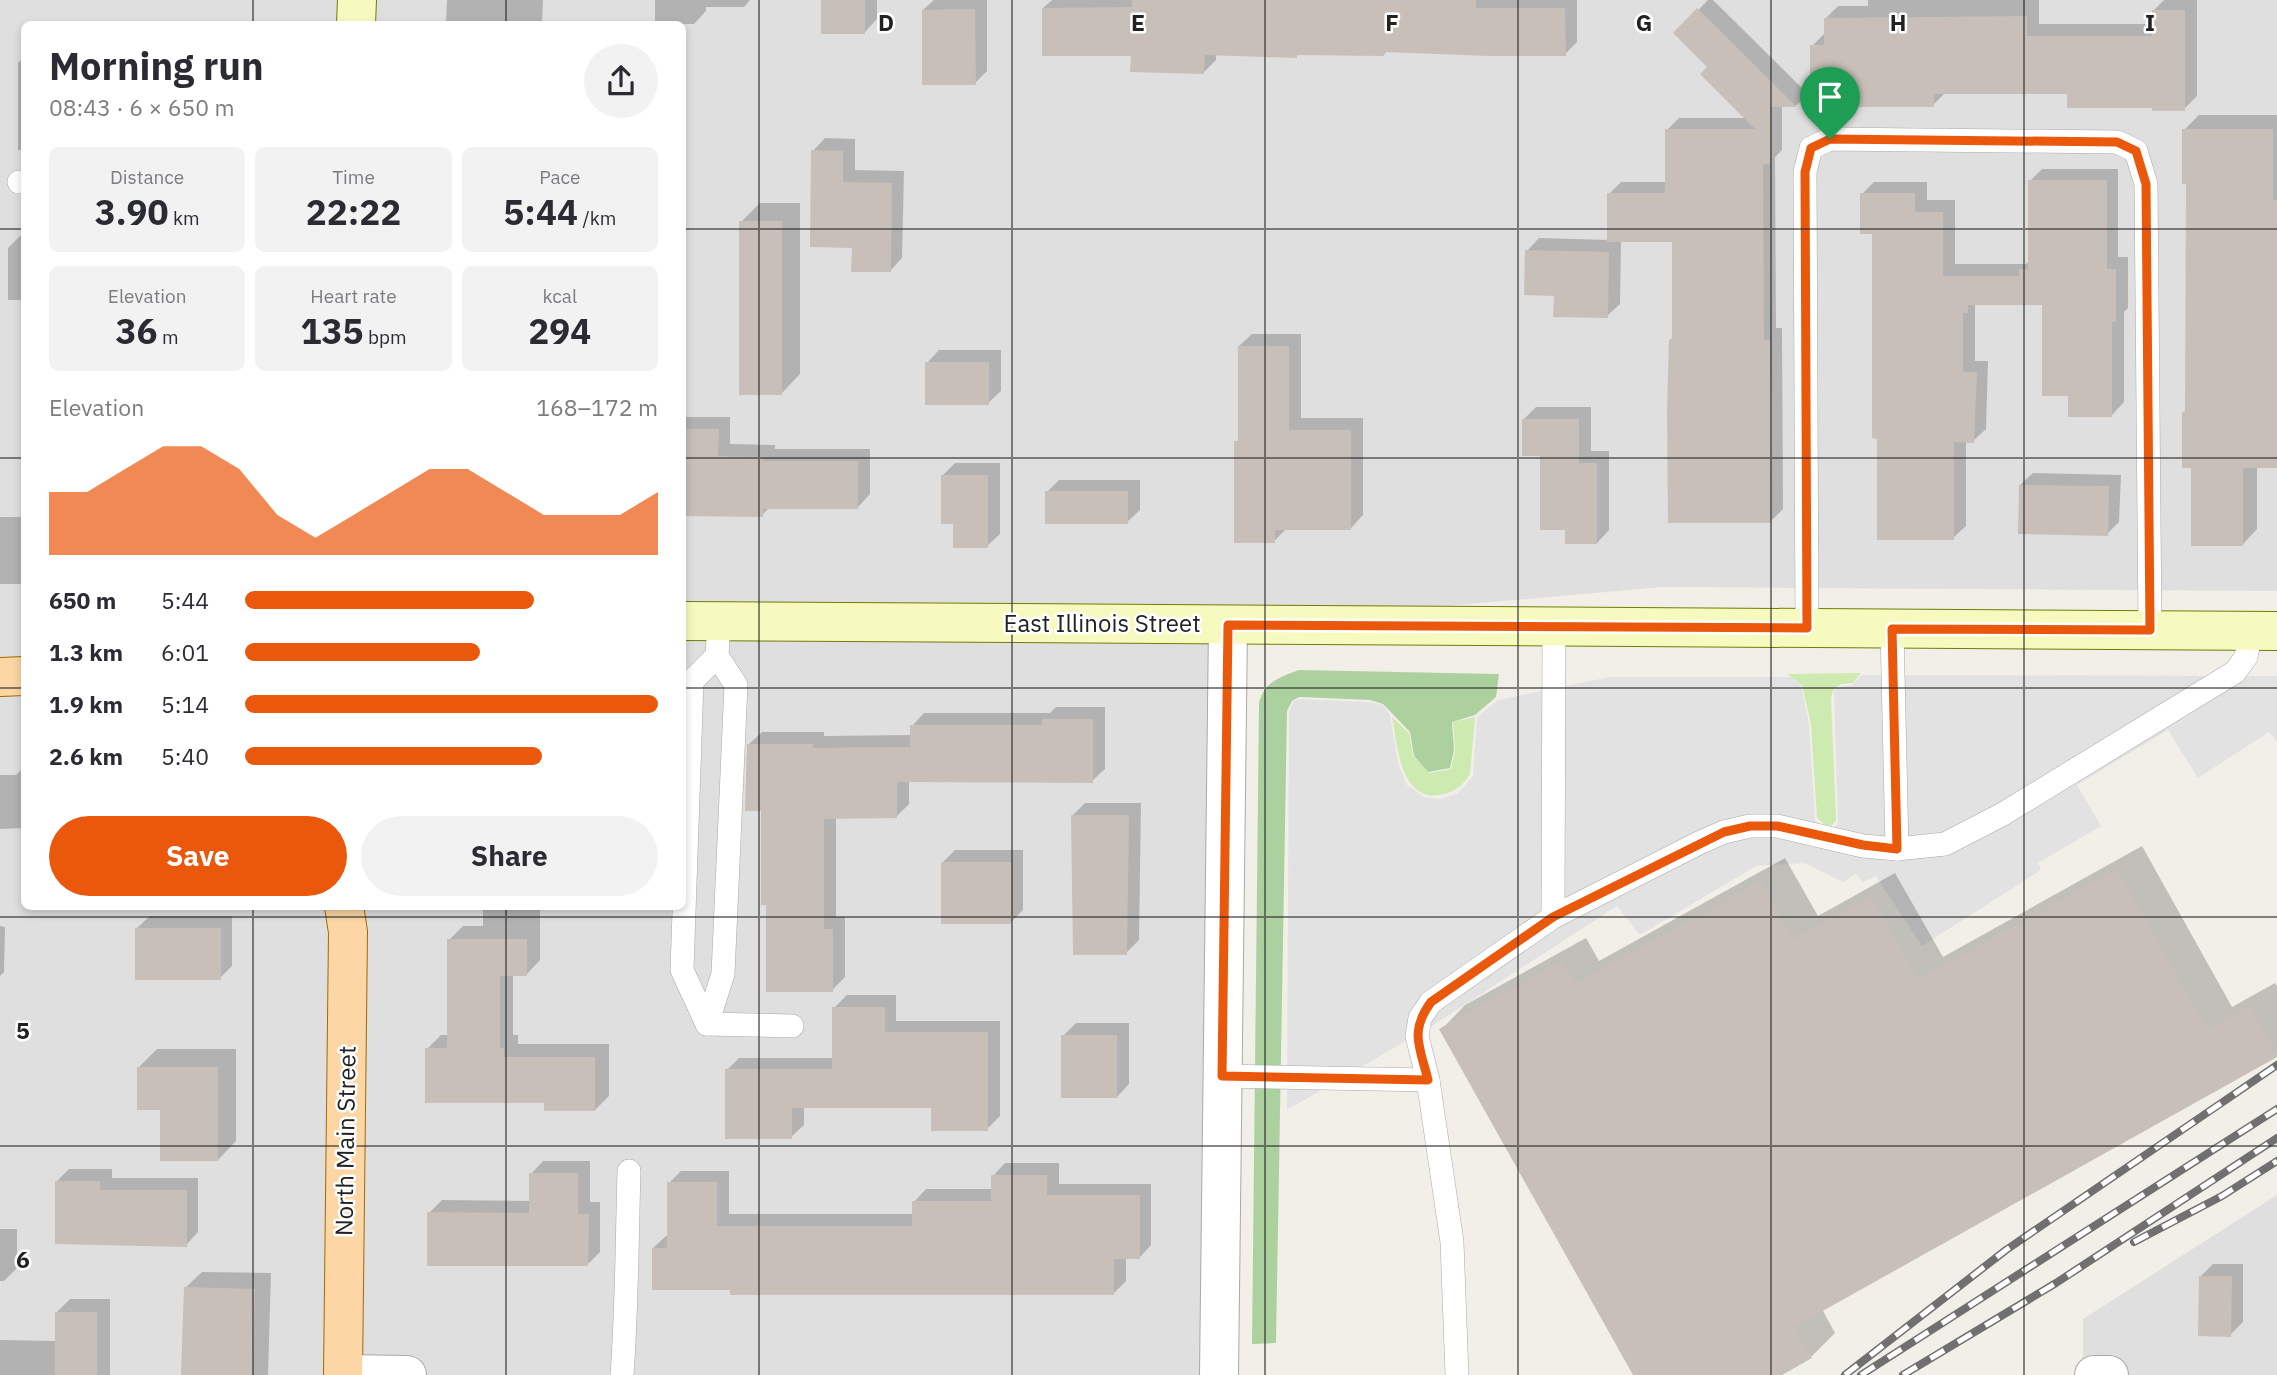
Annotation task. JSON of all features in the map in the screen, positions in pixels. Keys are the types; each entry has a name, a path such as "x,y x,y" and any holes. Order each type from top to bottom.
{"main road":[{"path":"0,677 21,676"},
{"name":"North Main Street","path":"343,1375 348,933 345,910"}],"street":[{"path":"356,21 357,0"},
{"path":"1219,1375 1228,625"},
{"name":"East Illinois Street","path":"706,633 1228,625 2264,631"},
{"path":"343,1375 407,1375"},
{"path":"2094,1375 2109,1375"}],"lane":[{"path":"1807,628 1805,172 1811,148 1830,139 1843,139 2117,142 2136,151 2146,184 2150,630"},
{"path":"1553,917 1554,626"},
{"path":"1892,629 1897,849"},
{"path":"1457,1375 1452,1242 1428,1080 1417,1035 1420,1018 1431,1002 1553,917 1724,832 1750,826 1777,826 1863,845 1897,849 1945,844 2004,814 2235,671 2264,631"},
{"path":"686,854 692,681 706,633"},
{"path":"706,633 736,685 723,974 707,1024"},
{"path":"684,910 682,970 707,1024"},
{"path":"707,1024 792,1026"},
{"path":"1222,1076 1428,1080"},
{"path":"622,1375 627,1317 625,1279 629,1171"}],"shaded area":[{"path":"0,0 2277,0 2277,591 1663,587 1228,625 1218,1375 0,1375"},
{"path":"1862,675 2277,676 2277,742 2269,732 2198,778 2168,730 2077,785 2101,826 2038,863 2041,870 1922,946 1876,876 1863,882 1856,874 1843,882 1804,863 1756,866 1640,935 1617,906 1432,1026 1287,1110 1289,712 1293,702 1298,699 1383,705 1390,715 1398,763 1407,785 1424,797 1441,799 1458,793 1473,776 1477,717 1498,700 1610,677 1791,677 1801,685 1809,724 1815,820 1827,829 1838,823 1834,691 1840,687 1851,686"},
{"path":"2277,1195 2277,1375 2083,1375 2083,1319"}],"green space":[{"path":"1299,670 1499,674 1496,697 1475,715 1452,722 1454,750 1450,768 1428,772 1414,756 1410,732 1383,704 1370,700 1299,697 1292,701 1287,711 1276,1343 1252,1344 1259,703 1269,685"},
{"path":"1861,673 1853,683 1841,684 1833,690 1831,699 1836,820 1832,825 1826,826 1817,818 1811,724 1802,685 1787,674"},
{"path":"1392,717 1409,733 1413,756 1429,773 1451,769 1455,751 1453,722 1475,717 1470,774 1464,782 1454,790 1440,795 1427,795 1416,789 1403,768"}],"building":[{"path":"821,0 865,0 865,34 821,34"},
{"path":"1132,0 1476,0 1476,8 1565,8 1566,56 1384,52 1384,56 1297,55 1297,58 1205,55 1204,74 1130,72 1131,56 1042,56 1042,8 1132,7"},
{"path":"1697,8 1797,107 1770,107 1770,164 1763,164 1764,340 1770,340 1772,409 1771,523 1668,523 1667,411 1669,340 1672,340 1672,242 1607,242 1607,193 1665,193 1665,129 1755,129 1700,74 1707,67 1673,33"},
{"path":"975,9 976,85 922,85 922,10"},
{"path":"2152,10 2185,10 2185,111 2152,111 2152,108 2067,108 2067,94 1934,94 1934,107 1810,107 1810,45 1824,45 1824,18 2027,16 2027,36 2152,36"},
{"path":"2182,129 2273,129 2273,200 2277,200 2277,468 2243,468 2243,546 2191,546 2191,468 2182,468 2182,412 2185,412 2186,184 2182,184"},
{"path":"811,150 843,151 843,182 892,183 891,272 851,272 852,248 810,247"},
{"path":"2028,180 2107,180 2107,269 2116,269 2116,322 2112,322 2112,417 2068,417 2068,396 2042,396 2042,305 1968,305 1968,313 1963,313 1963,372 1977,372 1974,443 1954,442 1954,540 1877,540 1877,439 1872,438 1872,234 1860,234 1860,193 1915,193 1915,212 1943,212 1943,276 2019,276 2019,269 2028,269"},
{"path":"739,221 782,221 782,395 739,395"},
{"path":"1525,250 1609,252 1608,318 1553,317 1554,296 1524,295"},
{"path":"1238,346 1289,346 1289,430 1351,430 1351,530 1275,530 1275,543 1234,543"},
{"path":"925,362 989,362 989,405 925,405"},
{"path":"1522,419 1579,419 1579,463 1597,463 1597,544 1565,544 1565,530 1540,530 1540,456 1522,456"},
{"path":"686,429 719,429 718,456 763,457 763,461 858,461 858,509 763,509 763,517 686,516"},
{"path":"941,475 988,475 988,548 953,548 953,524 941,524"},
{"path":"2019,485 2109,486 2108,536 2018,534"},
{"path":"1045,491 1128,491 1128,524 1045,524"},
{"path":"1042,719 1093,719 1093,783 897,782 897,818 824,819 824,929 833,929 833,992 766,992 766,905 761,905 761,811 745,811 747,744 813,744 813,748 910,747 910,725 1042,725"},
{"path":"1071,815 1129,815 1127,955 1073,955"},
{"path":"941,862 1011,862 1011,924 941,924"},
{"path":"2117,869 2208,1030 2250,1006 2277,1057 1794,1327 1812,1358 1782,1375 1633,1375 1439,1029 1562,961 1575,984 1761,881 1794,939 1871,896 1918,980"},
{"path":"135,928 221,928 221,980 135,980"},
{"path":"447,939 527,939 527,976 500,976 500,1048 504,1048 504,1057 595,1057 595,1111 544,1111 544,1103 425,1103 425,1048 447,1048"},
{"path":"832,1007 885,1007 885,1032 988,1032 988,1131 931,1131 931,1108 792,1108 792,1139 725,1139 725,1069 832,1069"},
{"path":"1061,1035 1117,1035 1117,1098 1061,1098"},
{"path":"137,1067 218,1067 218,1161 160,1161 160,1110 137,1110"},
{"path":"529,1173 578,1173 578,1214 589,1214 588,1266 427,1266 427,1212 529,1213"},
{"path":"991,1175 1047,1175 1047,1195 1140,1195 1140,1259 1114,1259 1114,1295 730,1295 730,1290 652,1290 652,1248 667,1248 667,1182 717,1182 717,1226 912,1226 912,1201 991,1201"},
{"path":"55,1181 100,1181 100,1190 187,1190 187,1247 55,1244"},
{"path":"2199,1276 2232,1276 2231,1337 2198,1336"},
{"path":"184,1287 255,1289 253,1375 181,1375"},
{"path":"55,1312 97,1312 97,1375 55,1375"}],"railway":[{"path":"1845,1375 2006,1250 2277,1065"},
{"path":"1861,1375 2277,1109"},
{"path":"1903,1375 2056,1283 2277,1138"},
{"path":"2134,1242 2222,1196 2277,1161"}],"route":[{"path":"1830,139 2117,142 2136,151 2146,184 2150,630 1892,629 1897,849 1863,845 1777,826 1750,826 1724,832 1553,917 1431,1002 1420,1018 1417,1035 1428,1080 1222,1076 1228,625 1807,628 1805,172 1811,148 1830,139"}]}
